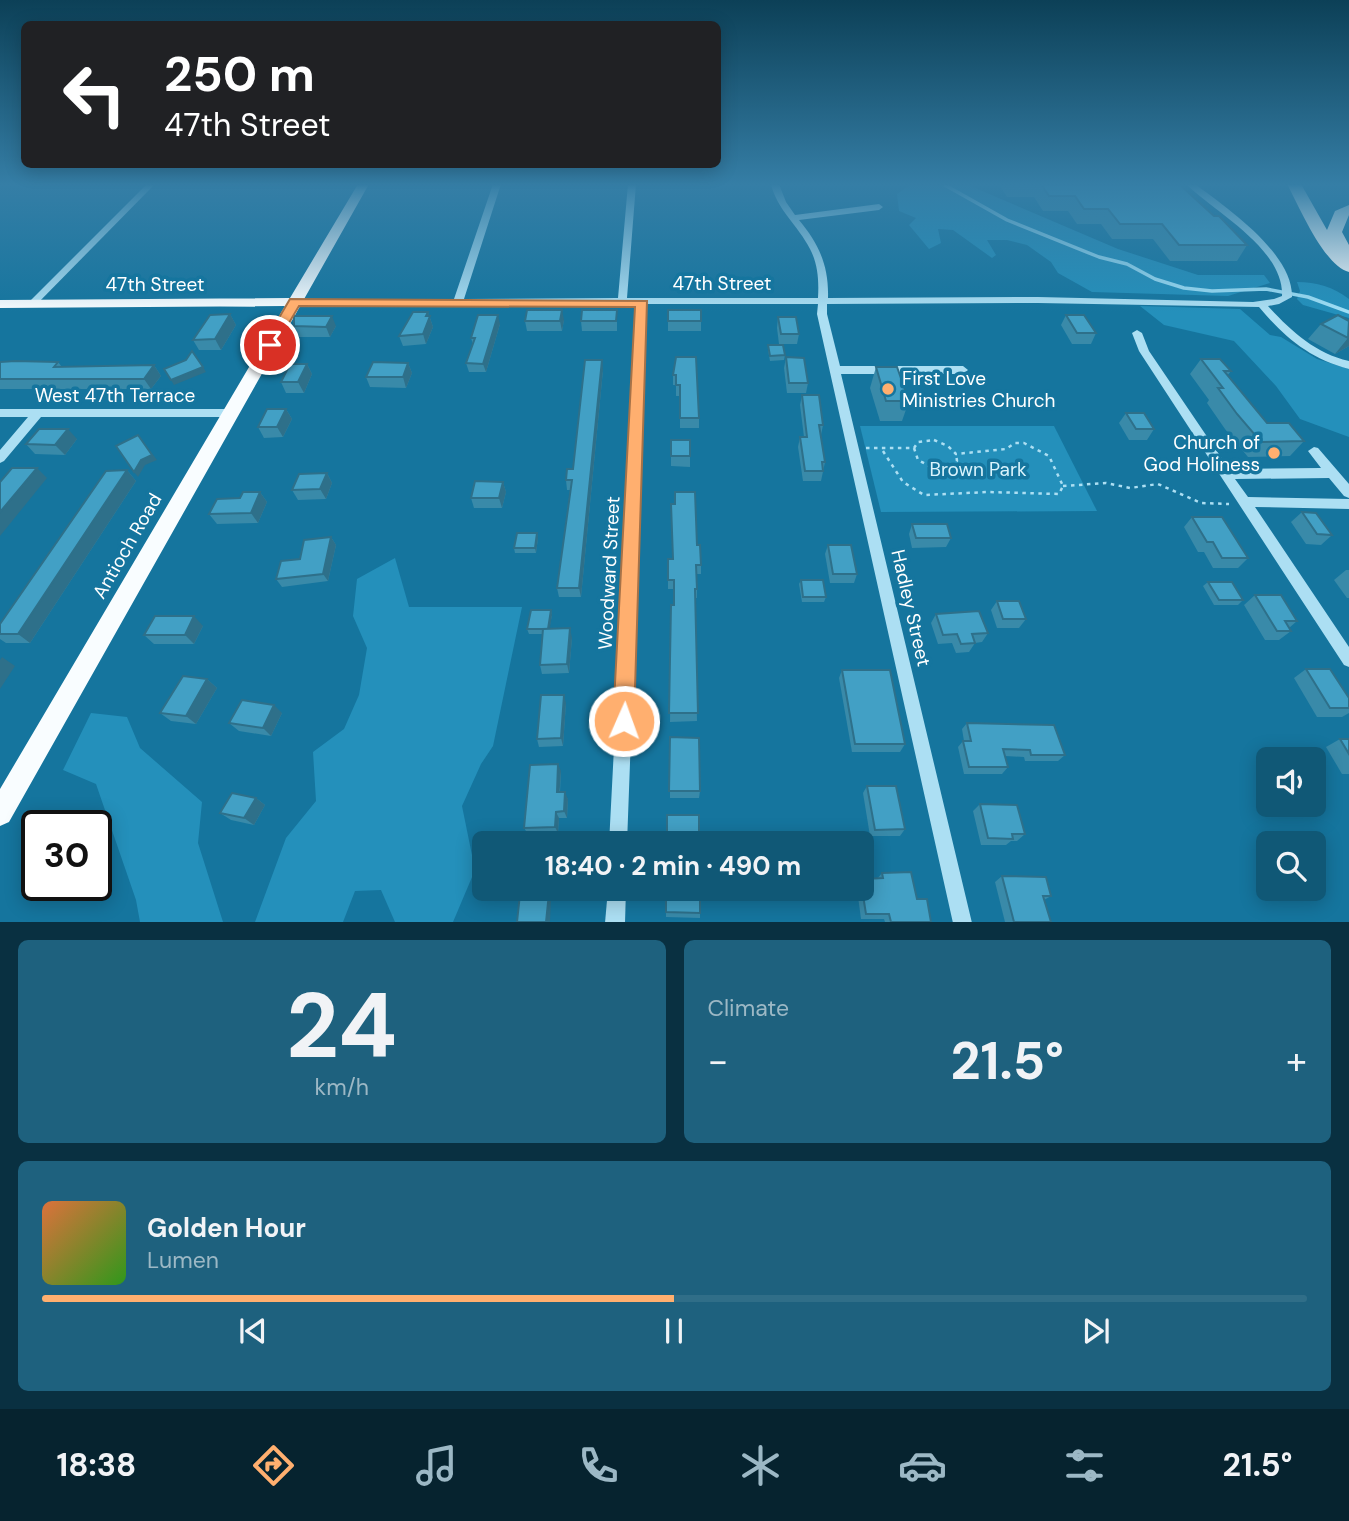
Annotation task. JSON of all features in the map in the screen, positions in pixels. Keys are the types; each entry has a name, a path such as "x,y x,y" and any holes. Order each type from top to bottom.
{"highway":[{"path":"1318,227 1328,245 1349,267"},
{"path":"1336,227 1334,232 1349,255"}],"main road":[{"name":"Antioch Road","path":"0,813 338,227"},
{"name":"47th Street","path":"0,304 295,302"}],"street":[{"path":"32,304 108,227"},
{"path":"457,304 483,227"},
{"path":"622,304 628,227"},
{"name":"Hadley Street","path":"799,227 815,248 824,273 822,314 963,922"},
{"name":"47th Street","path":"295,302 642,304 1049,300 1261,304 1276,302 1287,296 1288,284 1274,260 1241,227"},
{"name":"Woodward Street","path":"619,831 642,304"},
{"path":"1261,304 1290,337 1315,353 1349,365"},
{"path":"1137,332 1144,351 1349,660"},
{"path":"835,370 963,370"},
{"name":"West 47th Terrace","path":"0,413 230,413"},
{"path":"0,458 38,413"},
{"path":"1314,451 1349,493"},
{"path":"1225,474 1332,473"},
{"path":"1244,503 1349,504"},
{"path":"615,922 616,901"}],"path":[{"path":"940,441 956,454 957,461 951,467 931,469 920,464 914,455 914,448 918,442 940,441"},
{"path":"956,454 1006,449 1015,443 1024,443 1049,456 1063,486"},
{"path":"863,448 914,448"},
{"path":"881,448 891,468 908,489 920,496 943,498 988,492 1044,496 1059,494 1063,486"},
{"path":"1063,486 1106,483 1130,488 1158,484 1201,503 1244,503"}],"green space":[{"path":"911,227 1067,227 1118,249 1198,275 1264,275 1270,283 1228,296 1092,292 1058,273 1051,262 1027,245 1007,240 987,240 996,255 992,258 953,230 938,229 941,243 929,249"},
{"path":"1297,282 1324,286 1349,299 1349,318 1303,305 1297,299 1300,291"},
{"path":"1140,306 1240,309 1270,335 1281,337 1317,359 1349,369 1349,437 1300,419 1276,386 1234,341 1164,325"},
{"name":"Brown Park","path":"860,426 1054,426 1097,511 881,512"},
{"path":"395,558 409,607 522,607 493,746 481,764 462,806 472,855 472,877 453,922 395,922 381,890 355,891 343,922 255,922 286,838 316,801 313,752 344,729 359,695 367,648 353,616 357,579"},
{"path":"91,713 127,717 140,748 202,802 198,843 223,922 140,922 136,900 112,830 112,810 105,810 96,784 63,770"}],"building":[{"path":"1164,227 1230,227 1247,245 1179,245"},
{"path":"527,310 562,310 560,321 525,321"},
{"path":"582,310 617,310 616,321 581,321"},
{"path":"668,310 701,310 701,321 668,321"},
{"path":"413,312 428,312 426,316 430,316 423,334 399,336"},
{"path":"230,314 215,339 193,340 210,315"},
{"path":"478,315 498,315 483,364 466,363 475,338 471,338"},
{"path":"1066,315 1084,315 1096,333 1077,333"},
{"path":"1338,315 1349,321 1348,338 1321,324"},
{"path":"294,316 332,316 326,327 294,326"},
{"path":"778,317 796,317 799,334 781,334"},
{"path":"768,345 783,345 785,355 770,356"},
{"path":"192,351 203,367 171,380 164,369 186,360"},
{"path":"676,357 696,357 699,418 680,418 680,385 676,385 676,375 673,375"},
{"path":"786,357 804,358 808,383 789,383"},
{"path":"1201,359 1220,359 1231,371 1224,371 1267,423 1289,423 1304,441 1261,442 1218,388 1223,388"},
{"path":"585,360 602,360 579,588 557,588 572,480 566,480 567,469 573,469"},
{"path":"0,362 58,362 54,367 154,365 144,379 0,379"},
{"path":"373,362 408,363 403,377 366,377"},
{"path":"290,364 307,364 298,382 281,382"},
{"path":"876,367 897,367 909,401 886,401"},
{"path":"802,395 819,395 823,425 819,425 825,462 822,462 823,471 805,471 800,437 807,437"},
{"path":"267,409 286,409 277,427 258,427"},
{"path":"1126,413 1144,413 1154,429 1136,429"},
{"path":"39,429 68,429 55,445 26,444"},
{"path":"138,435 152,455 141,460 134,472 116,446"},
{"path":"671,440 690,440 690,456 671,456"},
{"path":"12,468 37,468 0,512 0,482"},
{"path":"127,470 18,634 0,634 0,624 106,471"},
{"path":"327,473 320,489 292,490 299,474"},
{"path":"475,481 503,482 499,498 471,498"},
{"path":"243,492 260,492 251,513 209,514 217,499 240,498"},
{"path":"675,492 695,492 697,545 700,545 701,565 696,565 695,589 698,713 669,713 674,580 668,580 668,559 673,559 671,504 675,504"},
{"path":"1302,512 1316,513 1332,535 1317,534"},
{"path":"1192,517 1222,517 1248,558 1222,558 1213,542 1207,542"},
{"path":"912,524 947,524 951,538 916,538"},
{"path":"517,533 537,533 535,548 514,548"},
{"path":"331,537 323,574 276,579 281,561 300,559 304,540"},
{"path":"828,545 851,545 857,574 833,574"},
{"path":"801,580 823,580 826,597 803,597"},
{"path":"1208,582 1232,582 1243,600 1219,600"},
{"path":"1255,595 1281,595 1297,621 1285,621 1291,631 1277,631"},
{"path":"997,601 1019,601 1026,619 1003,619"},
{"path":"531,610 551,610 548,629 527,629"},
{"path":"979,611 988,633 972,634 975,643 961,644 957,634 943,635 936,614"},
{"path":"155,616 194,616 185,635 144,635"},
{"path":"570,628 567,664 540,665 543,629"},
{"path":"1306,669 1330,669 1349,698 1349,708 1330,708"},
{"path":"842,670 890,670 905,744 855,744"},
{"path":"183,676 207,679 186,716 160,713"},
{"path":"541,695 564,695 561,738 537,739"},
{"path":"242,700 274,705 263,728 229,723"},
{"path":"967,723 1054,725 1065,755 1031,755 1030,750 1003,749 1008,767 969,767 963,741 971,741"},
{"path":"670,737 699,738 700,791 669,791"},
{"path":"1340,739 1349,739 1349,754"},
{"path":"558,764 557,792 565,792 564,811 556,812 555,827 524,828 530,765"},
{"path":"867,786 896,786 905,829 875,830"},
{"path":"232,793 256,798 244,818 220,813"},
{"path":"980,804 1017,805 1025,834 1012,834 1013,839 988,838"},
{"path":"667,815 699,815 699,831 667,831"},
{"path":"911,872 917,899 927,899 931,922 891,922 889,914 866,914 864,901 874,901 874,878 883,878 882,873"},
{"path":"1002,876 1046,877 1051,896 1043,896 1051,922 1014,922"},
{"path":"519,901 548,901 546,922 517,922"},
{"path":"666,901 700,901 700,913 666,912"}],"waterway":[{"path":"1024,227 1184,288 1212,291 1266,289 1308,297 1349,312"}],"place":[{"name":"First Love Ministries Church","path":"888,389"},
{"name":"Church of God Holiness","path":"1274,453"}],"route":[{"path":"270,345 295,302 642,304 624,721"}]}
